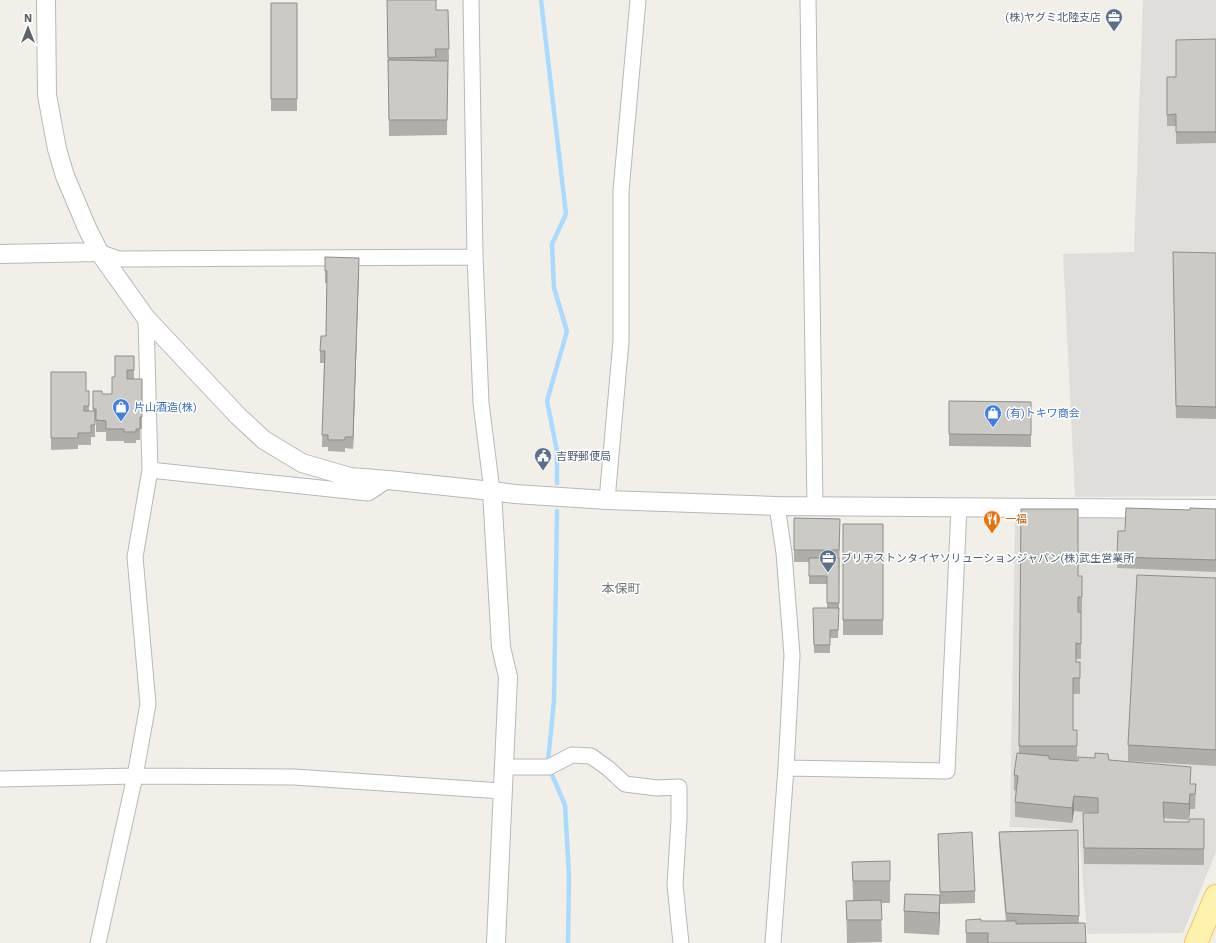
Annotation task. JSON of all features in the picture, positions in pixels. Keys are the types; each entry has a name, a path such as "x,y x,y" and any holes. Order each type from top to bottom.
{"main road":[{"path":"1196,943 1216,896"}],"street":[{"path":"46,0 47,95 57,150 65,176 99,252 146,318 238,416 264,440 302,463 350,477 515,494 607,500 777,506 1216,509"},
{"path":"471,0 474,257 481,403 492,491 501,647 508,677 496,943"},
{"path":"607,500 621,341 621,191 638,0"},
{"path":"808,0 815,506"},
{"path":"0,254 99,252 119,259 474,257"},
{"path":"98,943 135,776 148,704 135,557 150,470 146,318"},
{"path":"150,470 368,493 388,480"},
{"path":"773,943 786,768 792,655 784,554 777,506"},
{"path":"786,768 947,771 959,507"},
{"path":"503,767 549,767 572,755 591,756 609,769 625,784 657,788 679,787 679,819 675,885 681,943"},
{"path":"0,779 135,776 294,777 502,791"}],"shaded area":[{"path":"1143,0 1216,0 1216,496 1075,497 1063,254 1134,252"},
{"path":"1015,518 1216,518 1216,852 1183,933 1087,934 1079,830 1010,827"}],"building":[{"path":"387,0 436,0 436,10 448,10 449,49 435,49 436,57 388,58"},
{"path":"271,3 297,3 297,99 271,99"},
{"path":"1216,39 1216,132 1176,132 1176,114 1167,115 1167,77 1176,77 1176,40"},
{"path":"388,60 448,61 447,120 389,120"},
{"path":"1173,252 1216,253 1216,407 1176,406"},
{"path":"325,257 359,258 353,437 345,437 345,440 328,440 328,435 322,435 325,351 320,351 321,336 326,336 327,271 325,271"},
{"path":"115,356 134,356 134,370 127,370 127,379 142,379 142,417 140,417 140,429 136,429 136,432 124,432 124,429 106,429 106,421 96,420 96,409 93,409 93,391 102,391 102,394 112,394 112,377 115,377"},
{"path":"51,372 86,372 86,391 89,391 89,406 84,406 84,411 95,411 95,425 91,425 91,433 78,433 78,438 51,438"},
{"path":"949,401 1031,402 1031,435 949,434"},
{"path":"1126,508 1190,510 1190,508 1216,509 1216,560 1117,557 1118,531 1125,531"},
{"path":"1021,509 1078,509 1078,576 1082,576 1082,597 1078,597 1078,612 1081,612 1081,644 1076,643 1076,662 1080,662 1080,678 1073,678 1073,730 1077,730 1077,746 1019,746"},
{"path":"794,518 840,519 839,550 794,550"},
{"path":"843,524 883,524 883,620 843,620"},
{"path":"809,558 839,558 839,603 827,603 827,576 809,576"},
{"path":"1137,575 1216,578 1216,750 1128,745"},
{"path":"813,608 839,608 838,630 830,630 830,645 814,645"},
{"path":"1017,753 1049,756 1049,759 1078,761 1078,757 1095,758 1095,753 1108,754 1109,760 1191,767 1190,784 1196,784 1195,794 1190,794 1189,804 1163,802 1164,822 1189,822 1190,819 1204,819 1204,849 1084,848 1083,813 1098,813 1098,798 1074,796 1072,808 1015,802 1018,776 1014,775"},
{"path":"1078,830 1079,916 1006,913 999,832"},
{"path":"972,832 975,891 940,892 938,834"},
{"path":"890,861 890,881 853,881 852,862"},
{"path":"905,894 940,895 939,913 904,911"},
{"path":"881,900 882,920 847,920 846,901"},
{"path":"981,919 981,921 1016,921 1016,924 1085,923 1086,943 988,943 988,933 966,933 966,920"}],"waterway":[{"path":"541,0 566,214 552,244 554,288 567,331 547,401 557,451 557,483"},
{"path":"548,761 554,701 557,511"},
{"path":"552,775 565,805 569,876 568,943"}],"place":[{"name":"(株)ヤグミ北陸支店","path":"1114,32"},
{"name":"片山酒造(株)","path":"121,422"},
{"name":"(有)トキワ商会","path":"993,428"},
{"name":"吉野郵便局","path":"543,471"},
{"name":"一福","path":"992,534"},
{"name":"ブリヂストンタイヤソリューションジャパン(株)武生営業所","path":"828,573"}],"district":[{"name":"本保町","path":"621,588"}]}
